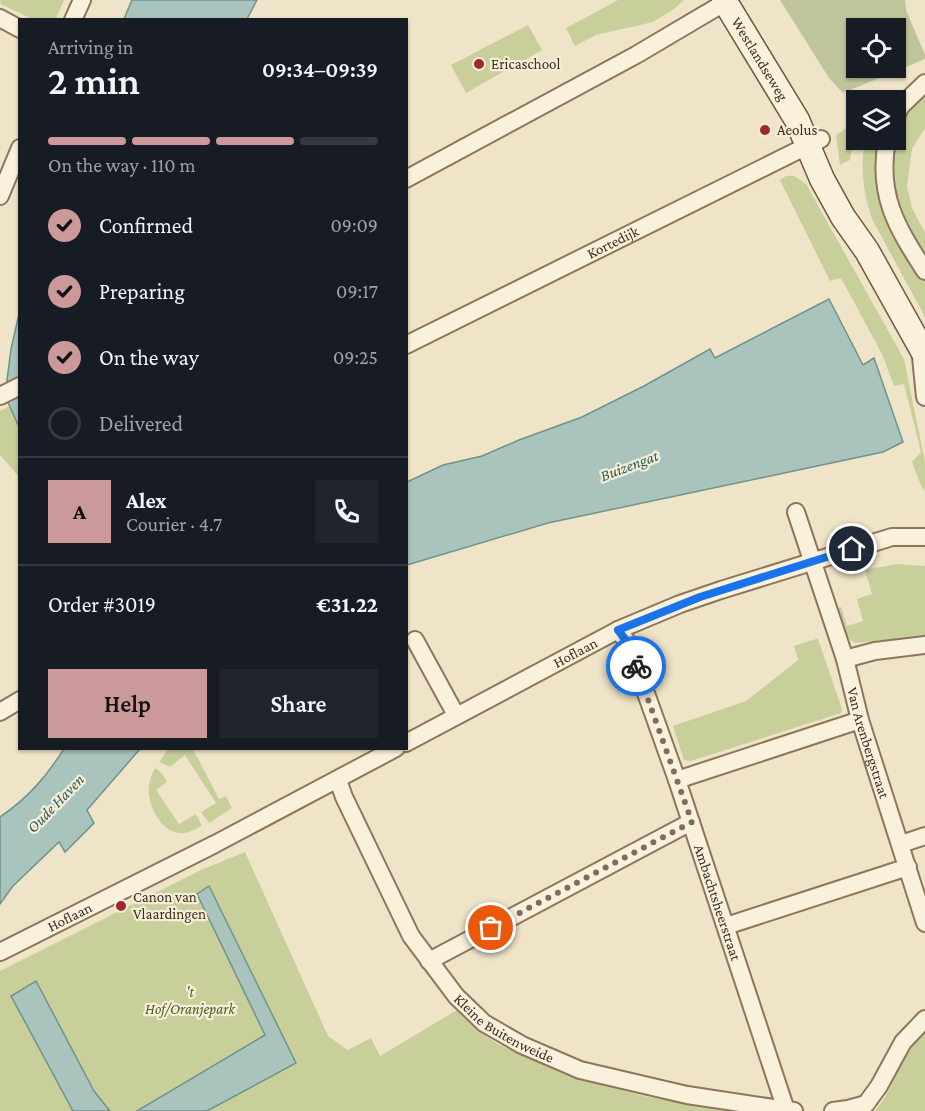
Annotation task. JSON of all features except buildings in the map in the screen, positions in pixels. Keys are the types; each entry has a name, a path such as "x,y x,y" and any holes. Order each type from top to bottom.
{"main road":[{"name":"Westlandseweg","path":"730,1 810,112 814,142 863,245 923,351"}],"street":[{"path":"74,18 82,0"},
{"path":"408,178 636,55 730,1"},
{"path":"0,18 18,28"},
{"path":"906,100 925,83"},
{"name":"Kortedijk","path":"408,344 814,142"},
{"path":"886,150 884,181 889,206 909,246 925,271"},
{"path":"0,196 18,153"},
{"path":"923,351 925,397"},
{"path":"0,396 18,387"},
{"path":"796,512 812,561"},
{"name":"Hoflaan","path":"408,741 618,630 680,604 892,537 925,537"},
{"name":"Van Arenbergstraat","path":"812,561 845,659 860,720 925,923"},
{"name":"Ambachtsheerstraat","path":"618,630 628,643 677,780 790,1111"},
{"path":"416,640 456,715"},
{"path":"845,659 875,651 925,645"},
{"path":"0,712 18,701"},
{"path":"677,780 860,720"},
{"name":"Hoflaan","path":"0,952 392,750"},
{"name":"Kleine Buitenweide","path":"338,780 411,936 456,996 484,1023 522,1045 570,1066 614,1079 687,1095 790,1111"},
{"path":"429,961 692,822"},
{"path":"901,844 925,836"},
{"path":"726,926 908,867"},
{"path":"833,1111 866,1104 879,1086 903,1042 925,1019"}],"green space":[{"path":"0,0 64,0 56,18 30,18 1,4"},
{"path":"618,0 684,0 653,22 596,35 575,46 566,28"},
{"path":"780,0 905,0 906,10 925,59 906,67 906,18 846,18 846,78 879,78 843,93 829,78"},
{"path":"528,25 542,50 466,93 451,65"},
{"path":"925,91 925,128 912,149 907,186 912,208 925,233 925,257 903,214 892,172 892,150 906,150 906,116"},
{"path":"846,129 846,150 851,150 850,160 840,165 836,135"},
{"path":"863,150 878,150 876,166 878,187 910,261 917,274 925,281 925,317 873,221 865,191"},
{"path":"786,176 794,176 806,184 904,359 925,462 925,490 922,488 912,462 921,452 904,384 894,386 882,354 841,278 830,281 780,180"},
{"path":"10,406 18,425 18,476 0,455 0,411"},
{"path":"896,564 925,566 925,636 855,643 844,633 834,609 841,607 847,626 863,621 857,599 872,594 865,570"},
{"path":"818,639 842,709 841,713 691,761 684,760 673,726 746,701 798,660 794,646"},
{"path":"167,750 194,750 219,799 226,796 232,808 209,823 201,812 216,803 185,755 170,767 159,762"},
{"path":"155,768 161,772 167,782 156,790 179,824 196,814 202,826 180,833 166,827 161,822 152,807 149,792"},
{"name":"'t Hof/Oranjepark","path":"245,852 328,1036 348,1050 371,1038 380,1056 457,1010 477,1030 496,1043 568,1076 648,1097 730,1111 0,1111 0,971 201,870"},
{"path":"925,1033 925,1111 875,1111 909,1051"}],"water":[{"path":"132,0 257,0 248,18 124,18"},
{"name":"Buizengat","path":"829,299 863,365 874,358 903,442 883,452 548,523 408,565 408,482 443,465 482,456 582,417 710,349 715,358"},
{"path":"18,318 18,425 5,396 11,349"},
{"name":"Oude Haven","path":"63,750 139,750 87,810 94,823 65,852 59,842 13,886 0,904 0,817 36,786"},
{"path":"209,886 296,1063 207,1111 137,1111 265,1035 197,894"},
{"path":"36,981 94,1091 110,1111 73,1111 11,996"}],"way so far":[{"path":"491,928 692,822 636,666"}],"place":[{"name":"Ericaschool","path":"479,64"},
{"name":"Aeolus","path":"765,130"},
{"name":"Canon van Vlaardingen","path":"121,906"}],"route":[{"path":"636,666 628,643 618,630 700,597 852,549"}]}
